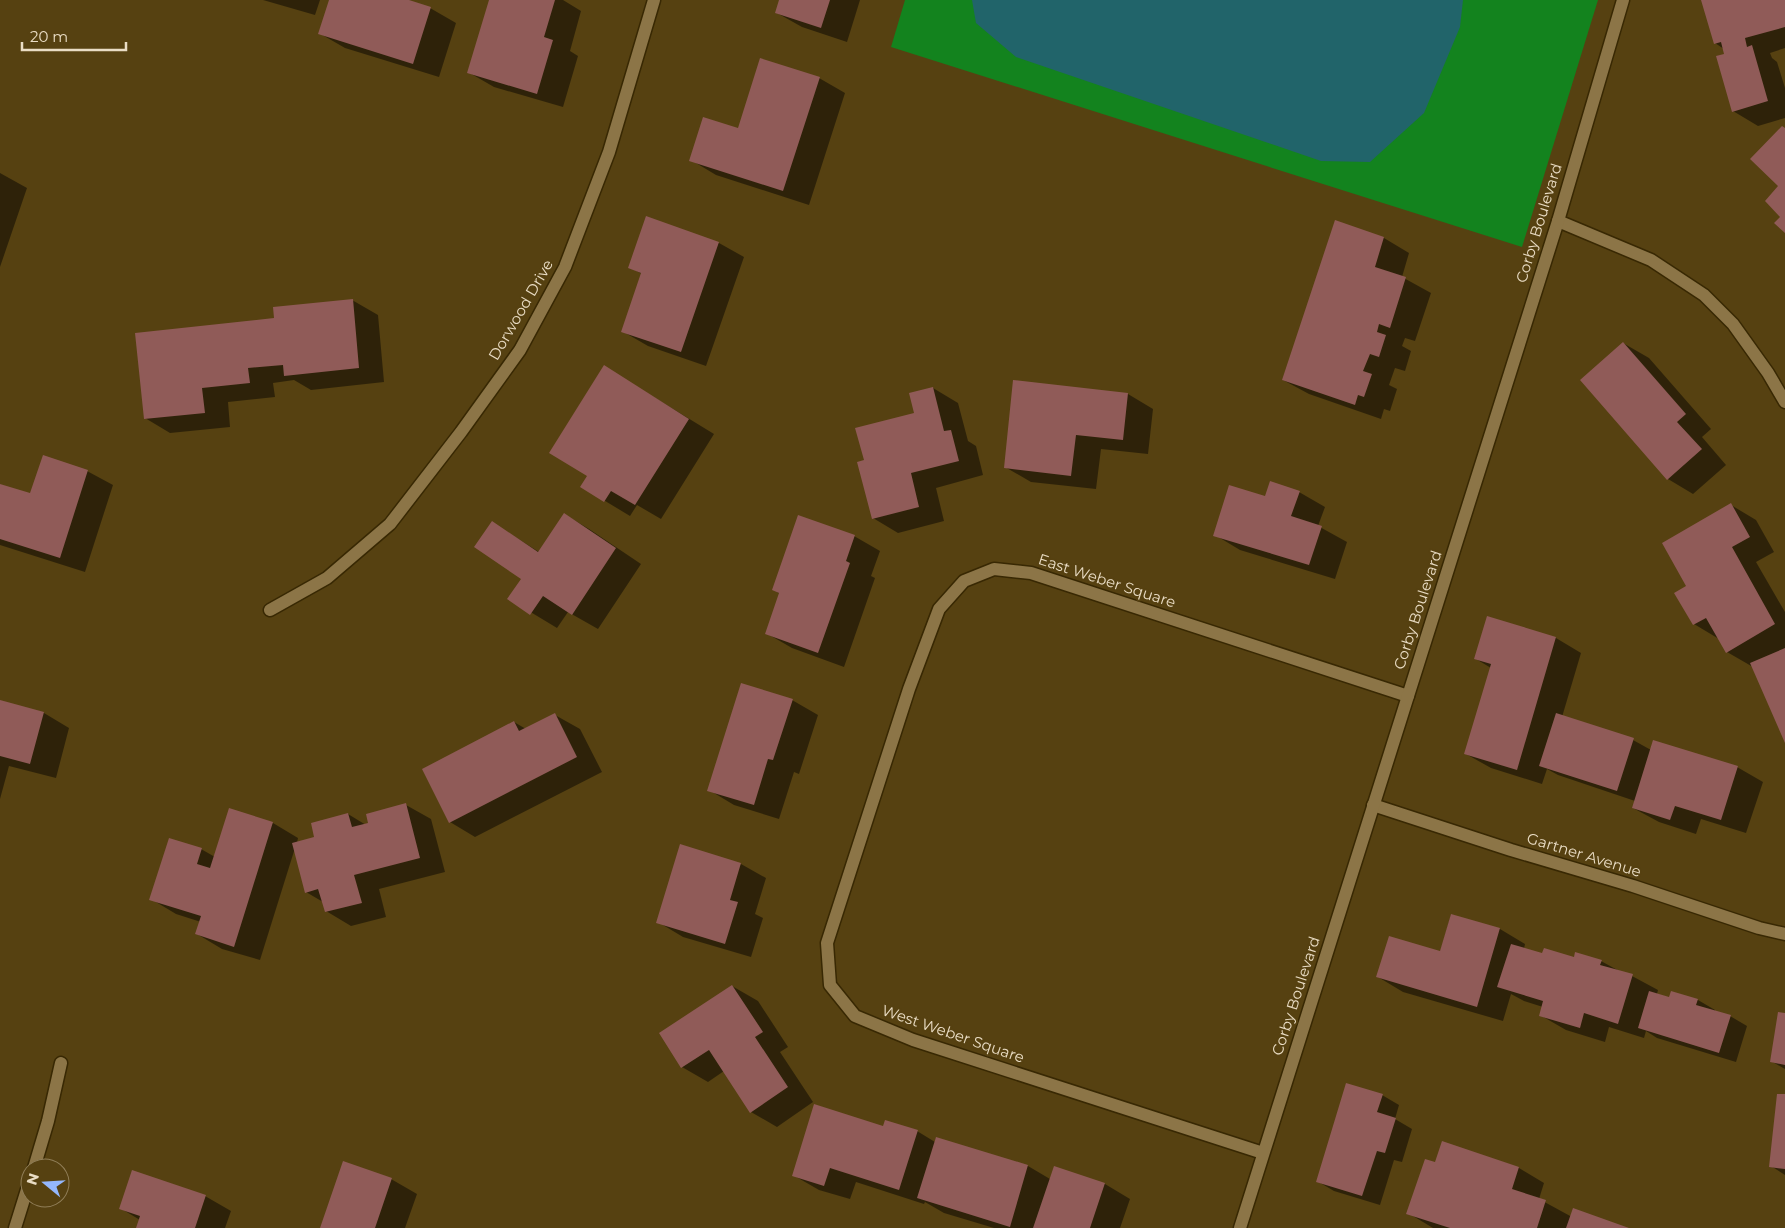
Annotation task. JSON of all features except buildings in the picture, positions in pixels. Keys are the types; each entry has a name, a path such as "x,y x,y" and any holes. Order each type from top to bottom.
{"street":[{"name":"Dorwood Drive","path":"270,610 327,578 390,524 520,350 568,258 609,152 654,0"},
{"name":"Corby Boulevard","path":"1240,1228 1558,221 1623,0"},
{"path":"1558,221 1651,260 1704,295 1733,324 1768,373 1785,402"},
{"name":"East Weber Square","path":"874,798 909,689 939,609 964,581 994,569 1031,573 1408,696"},
{"name":"West Weber Square","path":"874,798 828,943 830,984 855,1016 914,1040 1264,1153"},
{"name":"Gartner Avenue","path":"1373,805 1502,847 1633,886 1758,928 1785,934"},
{"path":"37,1158 48,1121 61,1063"},
{"path":"15,1228 21,1208"}],"green space":[{"path":"905,0 1598,0 1522,247 891,47"}],"water":[{"path":"972,0 1463,0 1460,27 1424,113 1370,162 1321,161 1016,57 976,23"}]}
